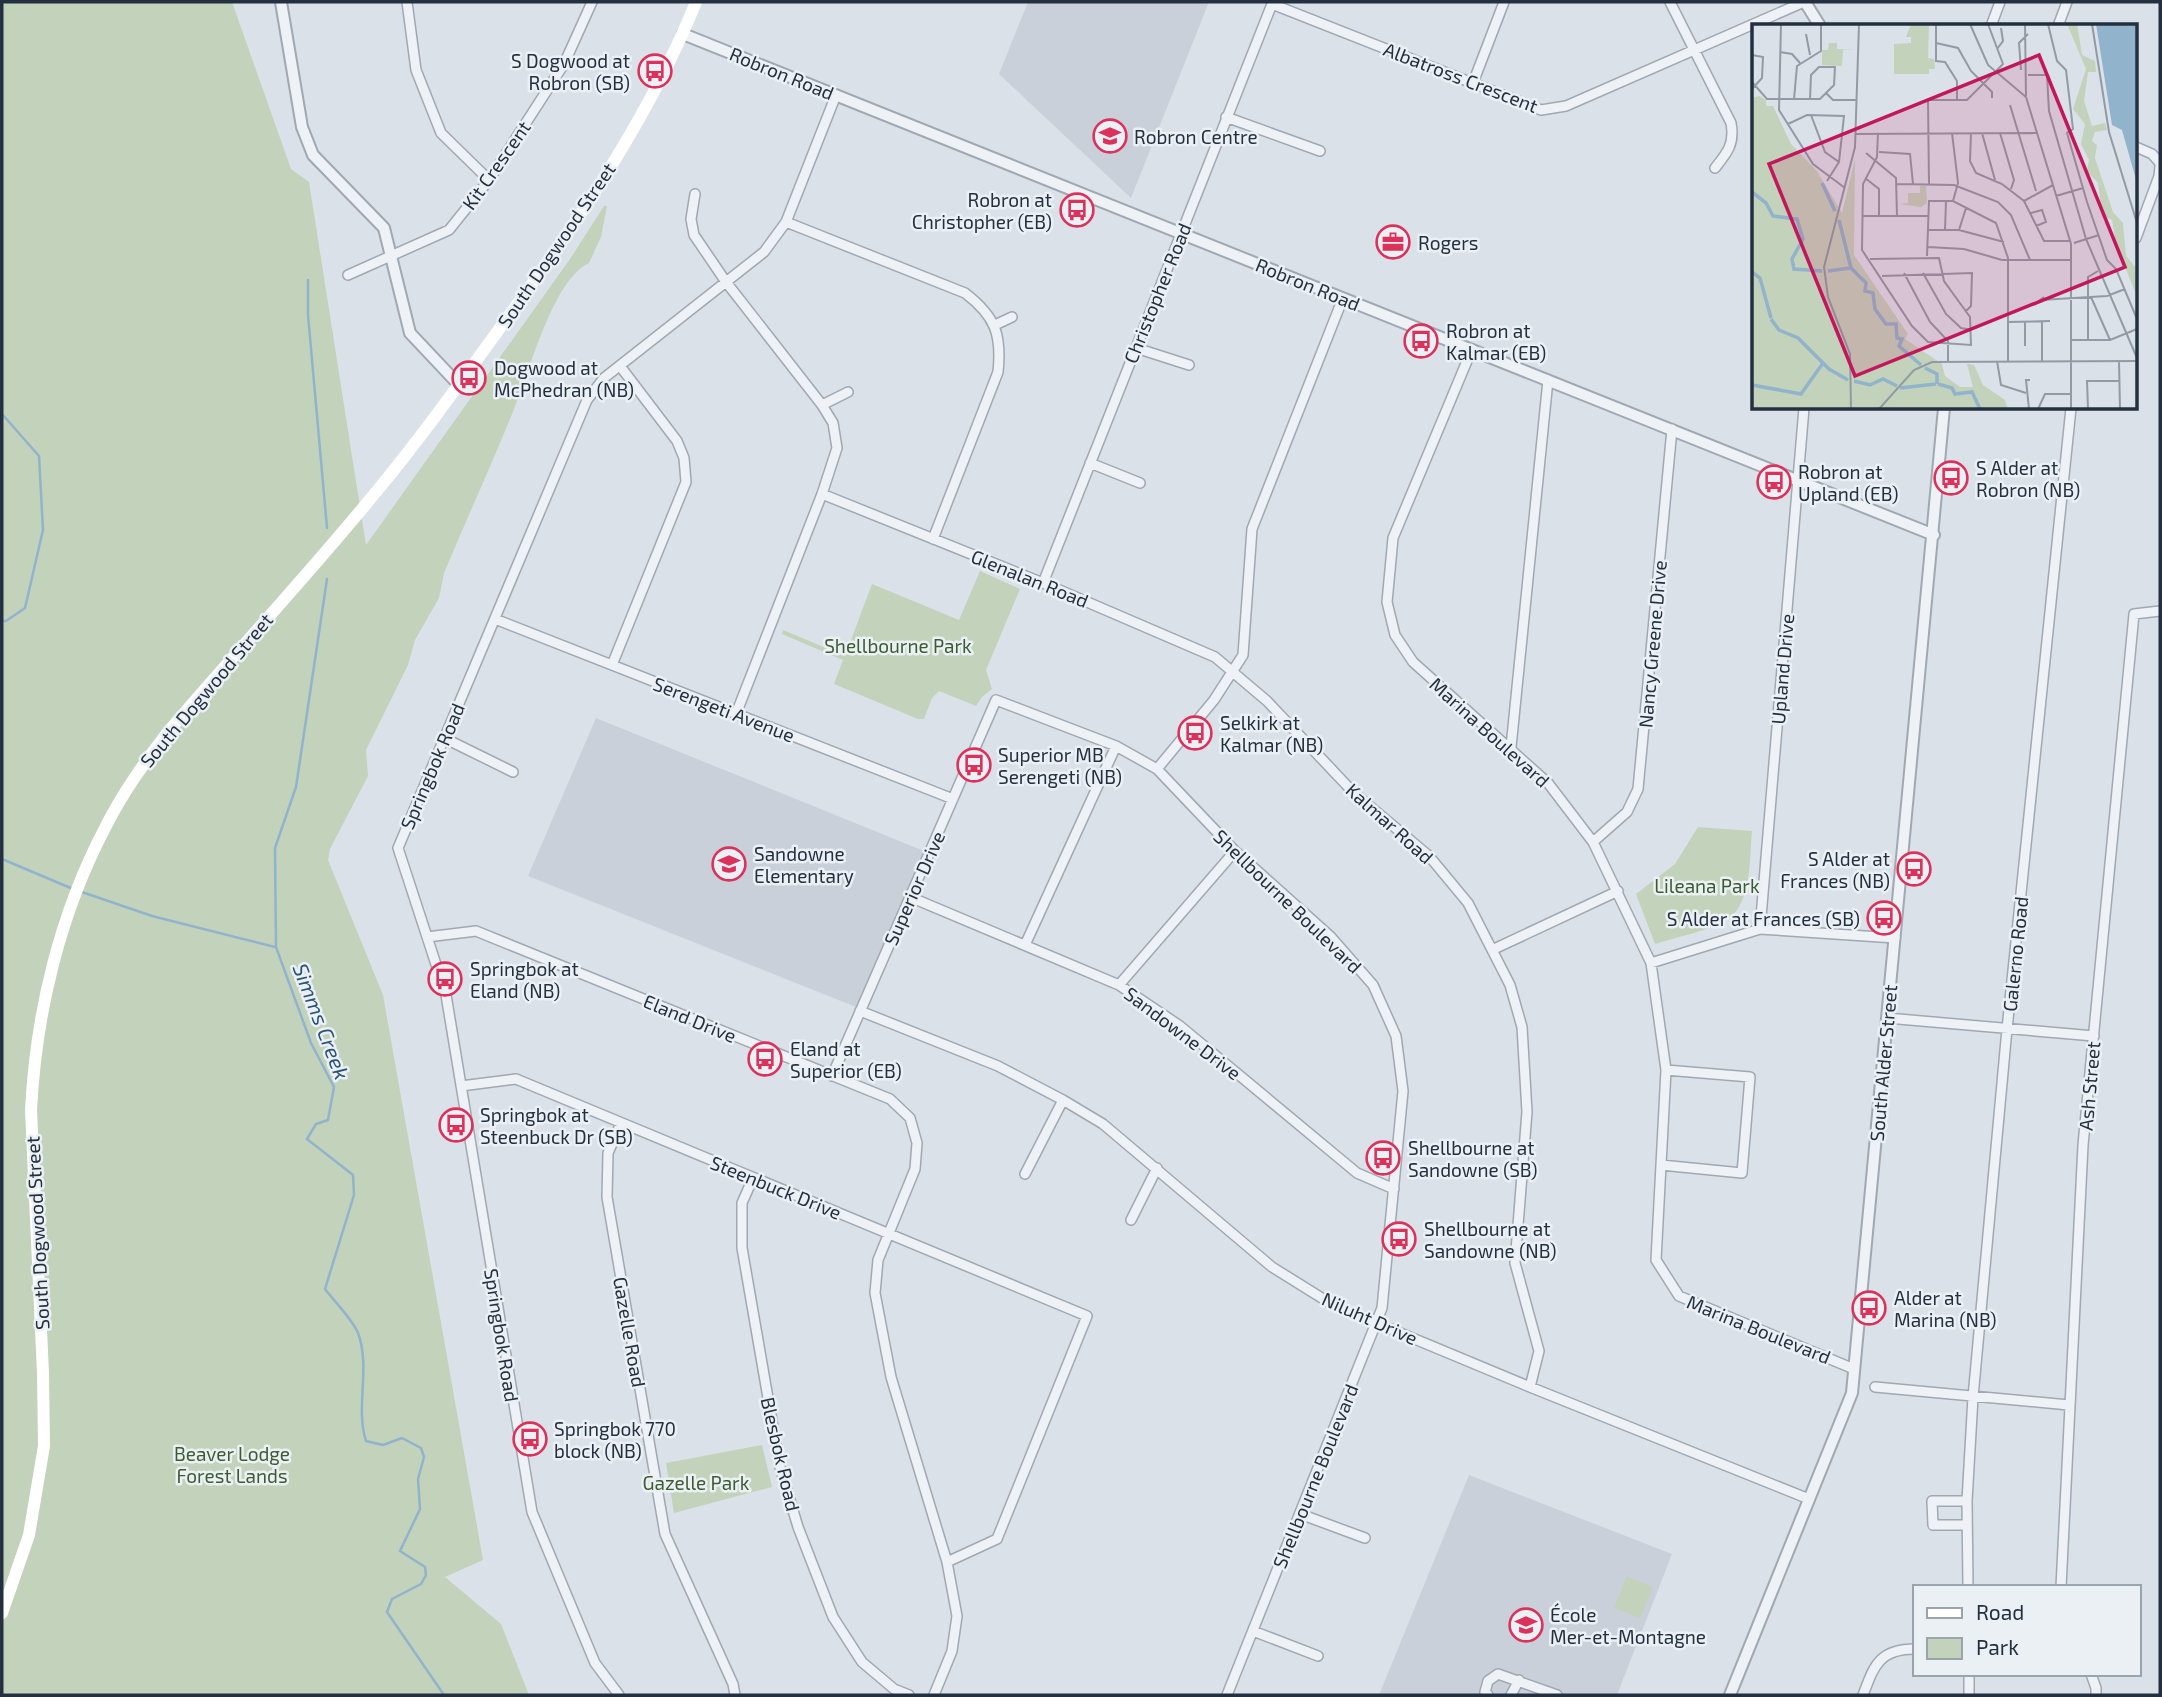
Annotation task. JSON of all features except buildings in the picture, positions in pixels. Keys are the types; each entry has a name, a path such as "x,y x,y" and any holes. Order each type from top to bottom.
{"main road":[{"name":"South Dogwood Street","path":"2,1613 29,1535 44,1446 31,1110 33,1083 44,1005 64,925 89,862 106,825 136,774 167,732 371,498 459,385 594,194 637,125 683,34 696,2"}],"street":[{"path":"281,2 302,127 313,155 384,228 410,333 459,385"},
{"path":"407,2 416,70 441,133 489,180"},
{"name":"Kit Crescent","path":"348,275 449,230 489,180 564,64 592,2"},
{"path":"1473,83 1504,2"},
{"path":"1670,2 1731,123 1734,138 1725,156 1714,168"},
{"path":"1805,2 1819,24"},
{"name":"Albatross Crescent","path":"1755,24 1805,2"},
{"path":"1992,24 2000,2"},
{"path":"2058,24 2067,2"},
{"name":"Albatross Crescent","path":"1272,4 1541,110 1566,106 1752,25"},
{"name":"Christopher Road","path":"1043,583 1272,4"},
{"name":"Robron Road","path":"683,34 1934,534"},
{"name":"Springbok Road","path":"619,1695 595,1663 532,1511 446,995 398,848 587,400 604,378 764,252 786,222 836,95"},
{"path":"1226,117 1320,151"},
{"path":"2138,149 2152,154 2160,165 2160,176 2138,233"},
{"path":"695,194 691,219 694,235 726,282 822,405 834,423 837,448 822,494 736,714"},
{"path":"786,222 965,293 982,306 995,325 1001,349 998,372 933,539"},
{"path":"1157,769 1214,700 1243,655 1252,529 1343,298"},
{"path":"995,325 1012,317"},
{"path":"1136,348 1189,365"},
{"name":"Marina Boulevard","path":"1472,349 1393,538 1387,602 1395,635 1413,662 1511,747 1548,783 1593,842 1651,963 1666,1070 1656,1260 1679,1296 1854,1368"},
{"path":"612,665 686,482 684,458 677,441 620,366"},
{"path":"1511,747 1548,380"},
{"path":"822,405 848,392"},
{"name":"Upland Drive","path":"1760,929 1804,410"},
{"name":"South Alder Street","path":"1730,1695 1852,1393 1944,410"},
{"name":"Galerno Road","path":"1968,1585 1967,1501 1973,1397 2007,1029 2071,410"},
{"name":"Nancy Greene Drive","path":"1593,842 1627,812 1638,789 1672,429"},
{"path":"1090,463 1140,483"},
{"name":"Glenalan Road","path":"822,494 1043,583 1215,657 1232,671"},
{"name":"Ash Street","path":"2061,1585 2083,1145 2134,614 2160,611"},
{"name":"Serengeti Avenue","path":"495,619 953,799"},
{"name":"Kalmar Road","path":"1232,671 1267,701 1353,792 1429,856 1468,902 1510,985 1522,1027 1527,1112 1515,1263 1539,1351 1530,1387"},
{"name":"Shellbourne Boulevard","path":"996,700 1116,746 1157,769 1235,851 1331,936 1374,985 1396,1036 1403,1091 1382,1308 1227,1695"},
{"name":"Superior Drive","path":"832,1076 996,700"},
{"path":"444,738 513,772"},
{"path":"1025,945 1116,746"},
{"path":"1119,985 1235,851"},
{"path":"1494,949 1618,891"},
{"name":"Sandowne Drive","path":"910,897 1119,985 1180,1026 1357,1173 1394,1189"},
{"path":"1651,963 1760,929 1895,938"},
{"name":"Eland Drive","path":"427,937 476,931 890,1099 910,1118 917,1143 915,1169 878,1260 875,1293 891,1377 947,1562"},
{"name":"Niluht Drive","path":"860,1011 998,1066 1103,1124 1272,1267 1333,1304 1530,1387 1809,1499"},
{"path":"1887,1018 2094,1036"},
{"path":"1661,1165 1742,1173 1750,1077 1666,1070"},
{"name":"Steenbuck Drive","path":"461,1086 516,1079 1087,1316 997,1539 947,1562"},
{"path":"1026,1174 1063,1100"},
{"name":"Gazelle Road","path":"621,1123 608,1153 607,1197 665,1534 733,1684 735,1695"},
{"path":"1131,1220 1157,1168"},
{"name":"Blesbok Road","path":"753,1178 742,1203 742,1248 780,1467 798,1527 833,1617 862,1662 894,1689 909,1695"},
{"path":"1875,1387 2069,1405"},
{"path":"1967,1501 1932,1501 1933,1525 1967,1525"},
{"path":"1300,1514 1365,1538"},
{"path":"934,1695 952,1651 957,1616 947,1562"},
{"path":"1253,1631 1318,1656"},
{"path":"1863,1695 1874,1666 1887,1654 1913,1649"},
{"path":"1488,1695 1485,1692 1488,1681 1498,1674 1556,1695"},
{"path":"1969,1676 1969,1695"},
{"path":"2092,1676 2096,1695"},
{"path":"1511,1695 1519,1681"}],"shaded area":[{"name":"Robron Centre","path":"1028,2 1209,2 1131,198 999,74"},
{"name":"Sandowne Elementary","path":"596,718 929,853 861,1009 528,876"},
{"name":"École Mer-et-Montagne","path":"1469,1475 1672,1554 1617,1695 1379,1695"}],"green space":[{"name":"Beaver Lodge Forest Lands","path":"2,2 232,2 291,169 309,182 366,545 570,259 604,206 607,206 601,237 589,263 576,272 564,288 544,328 506,430 444,573 439,598 415,640 408,665 366,750 368,776 330,849 328,860 383,995 483,1560 445,1577 501,1624 529,1695 2,1695"},
{"name":"Shellbourne Park","path":"980,571 1020,589 986,670 992,689 976,706 939,691 932,698 924,719 918,719 834,684 843,660 782,634 783,630 845,656 872,584 959,620"},
{"name":"Lileana Park","path":"1698,827 1752,831 1745,894 1733,915 1723,922 1655,944 1636,894 1675,864"},
{"name":"Gazelle Park","path":"762,1445 772,1487 674,1513 666,1463"},
{"path":"1627,1576 1653,1587 1640,1618 1614,1608"}],"waterway":[{"path":"308,280 308,315 327,528"},
{"name":"Simms Creek","path":"2,414 39,456 43,530 25,608 2,621"},
{"name":"Simms Creek","path":"327,579 296,787 275,848 276,947 311,1043 334,1087 328,1120 316,1124 307,1139 353,1175 354,1195 325,1289 352,1322 362,1346 362,1415 366,1441 383,1445 402,1438 421,1448 424,1457 418,1479 420,1509 400,1551 425,1567 426,1575 421,1584 392,1599 387,1612 444,1695"},
{"name":"Simms Creek","path":"2,859 73,889"},
{"name":"Simms Creek","path":"79,891 152,916 275,947"}],"place":[{"name":"S Dogwood at Robron (SB)","path":"655,71"},
{"name":"Robron Centre","path":"1110,136"},
{"name":"Robron at Christopher (EB)","path":"1077,210"},
{"name":"Rogers","path":"1393,242"},
{"name":"Robron at Kalmar (EB)","path":"1421,341"},
{"name":"Dogwood at McPhedran (NB)","path":"469,378"},
{"name":"S Alder at Robron (NB)","path":"1951,478"},
{"name":"Robron at Upland (EB)","path":"1774,482"},
{"name":"Selkirk at Kalmar (NB)","path":"1195,733"},
{"name":"Superior MB Serengeti (NB)","path":"974,765"},
{"name":"Sandowne Elementary","path":"729,864"},
{"name":"S Alder at Frances (NB)","path":"1914,869"},
{"name":"S Alder at Frances (SB)","path":"1884,918"},
{"name":"Springbok at Eland (NB)","path":"445,979"},
{"name":"Eland at Superior (EB)","path":"765,1059"},
{"name":"Springbok at Steenbuck Dr (SB)","path":"456,1125"},
{"name":"Shellbourne at Sandowne (SB)","path":"1383,1158"},
{"name":"Shellbourne at Sandowne (NB)","path":"1399,1239"},
{"name":"Alder at Marina (NB)","path":"1869,1308"},
{"name":"Springbok 770 block (NB)","path":"530,1439"},
{"name":"École Mer-et-Montagne","path":"1526,1625"}]}
